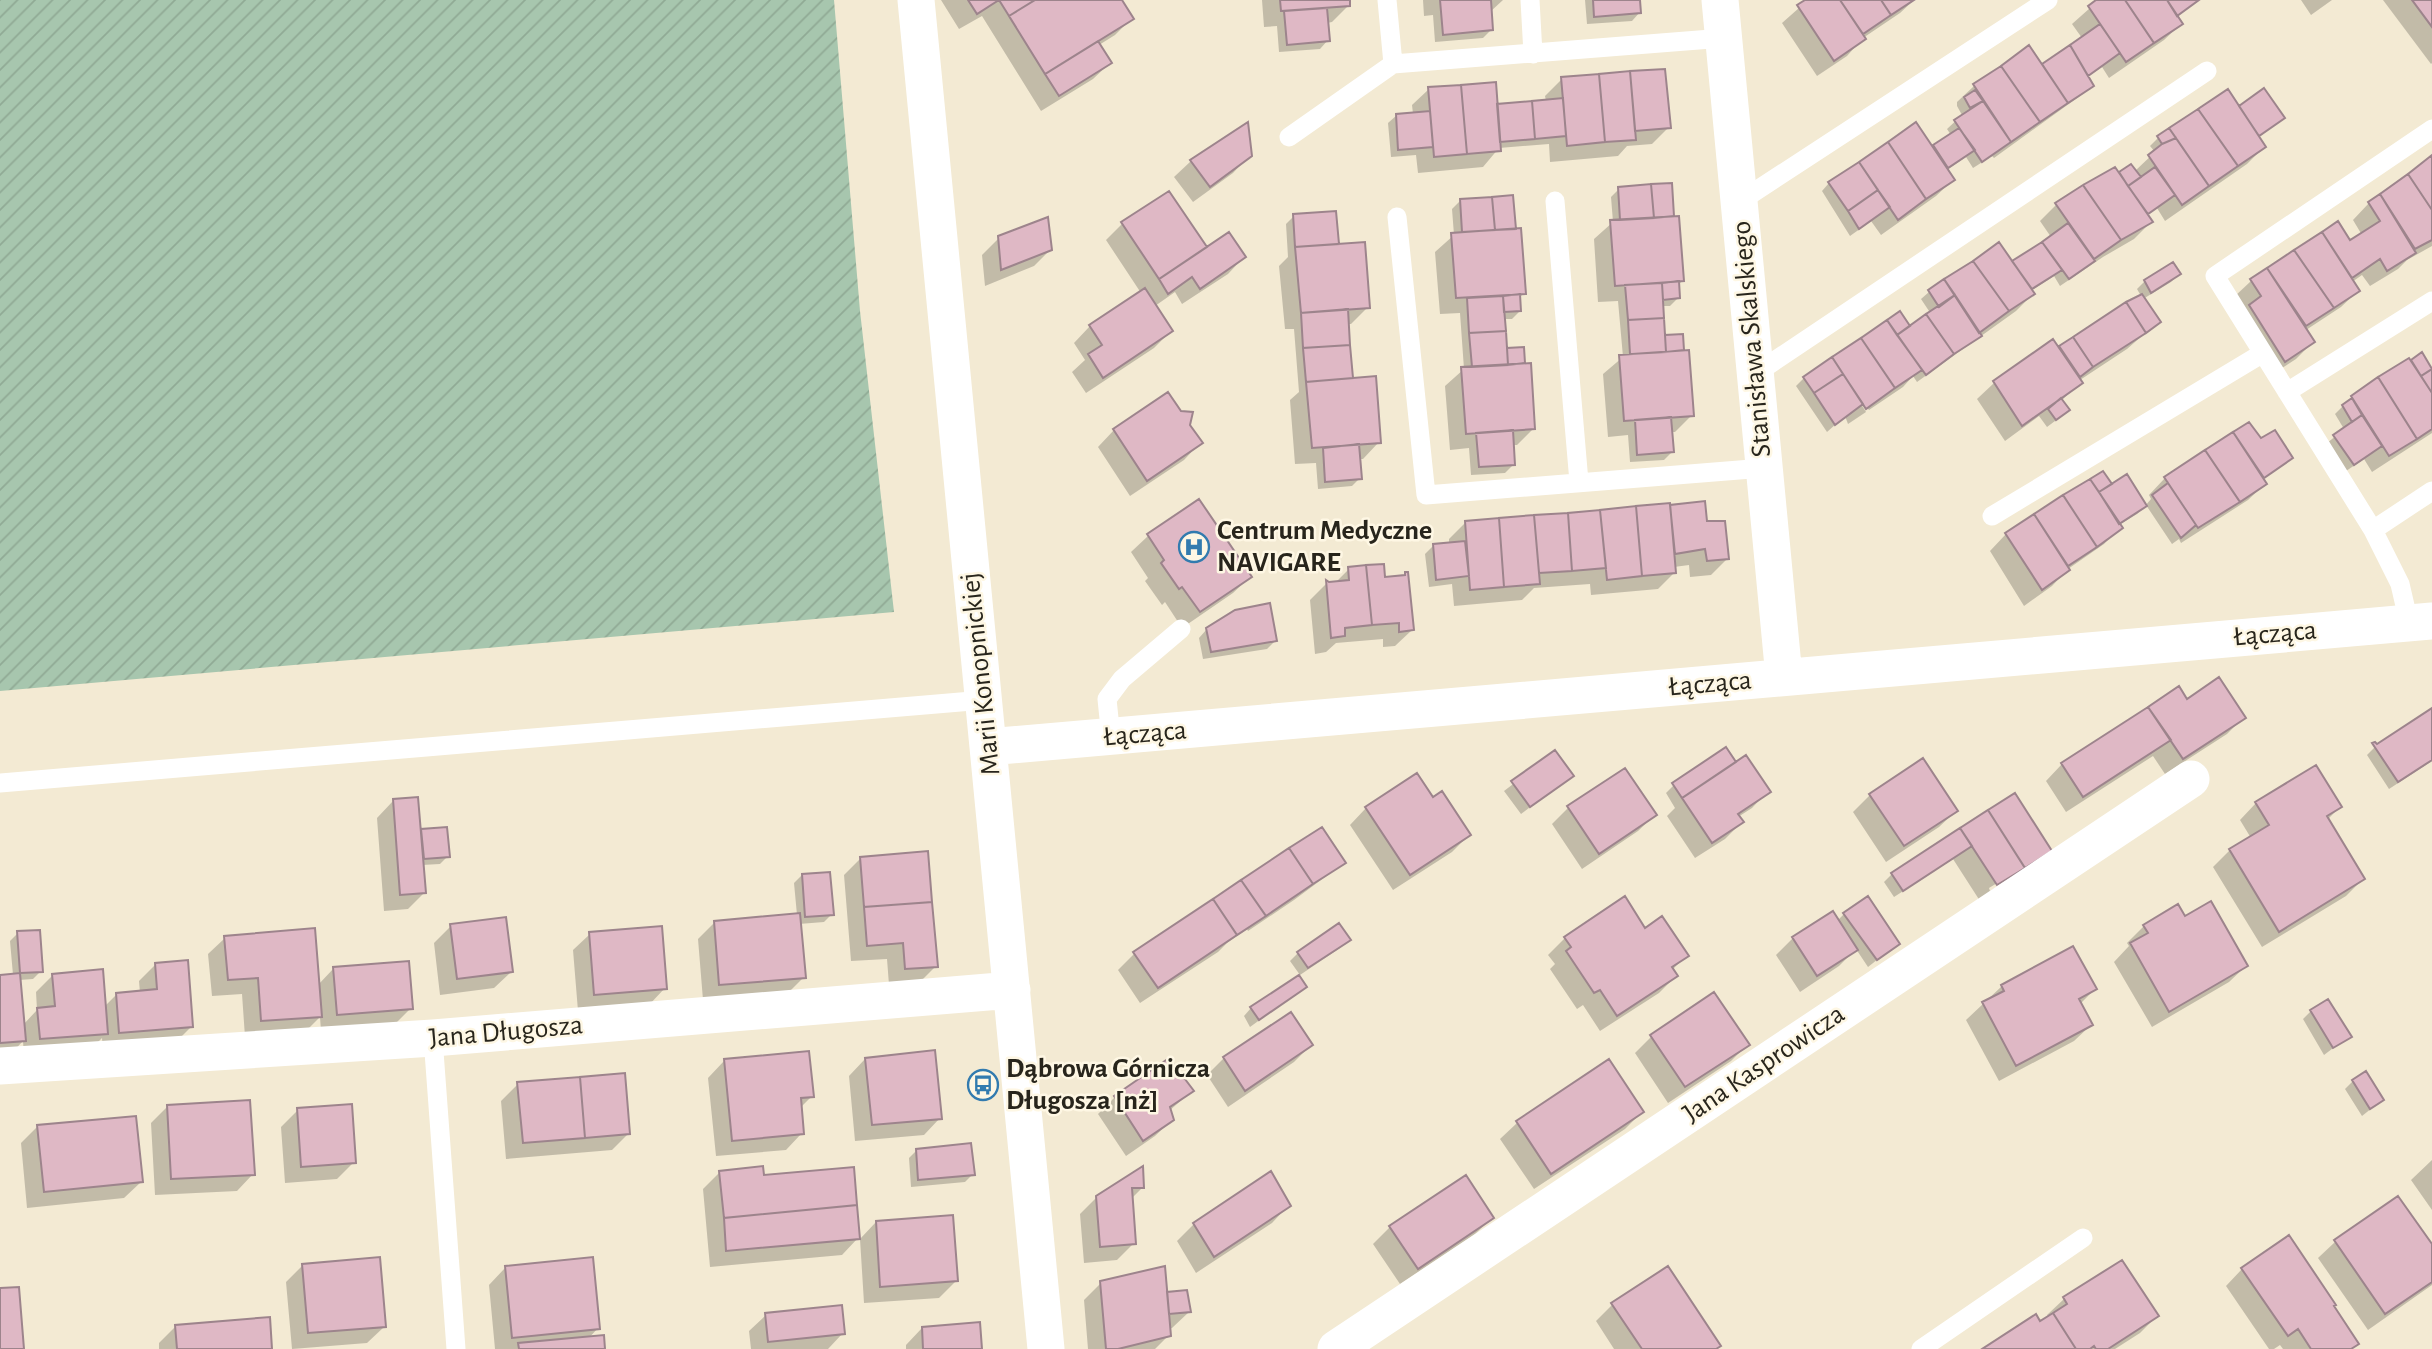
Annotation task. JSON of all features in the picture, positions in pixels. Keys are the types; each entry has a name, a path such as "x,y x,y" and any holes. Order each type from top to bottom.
{"street":[{"name":"Marii Konopnickiej","path":"916,0 1046,1349"},
{"name":"Stanisława Skalskiego","path":"1720,0 1784,677"},
{"name":"Łącząca","path":"988,747 2420,622"},
{"name":"Jana Kasprowicza","path":"1336,1349 2191,779"},
{"name":"Jana Długosza","path":"0,1066 433,1038 1012,990"}],"lane":[{"path":"1387,0 1393,64"},
{"path":"1530,0 1533,54"},
{"path":"1739,202 2048,0"},
{"path":"1289,137 1393,64 1724,38"},
{"path":"1755,374 2207,71"},
{"path":"2420,622 2373,530 2215,276 2432,129"},
{"path":"1555,201 1579,482"},
{"path":"1398,217 1426,495 1764,468"},
{"path":"2287,392 2432,300"},
{"path":"1992,516 2263,353"},
{"path":"2373,530 2432,491"},
{"path":"1111,738 1107,699 1122,679 1181,629"},
{"path":"0,783 984,700"},
{"path":"433,1038 456,1349"},
{"path":"1921,1349 2083,1238"}],"green space":[{"path":"0,0 834,0 860,311 894,612 0,691"}],"building":[{"path":"968,0 999,0 977,14"},
{"path":"999,0 1035,0 1009,16"},
{"path":"1035,0 1122,0 1134,19 1045,74 1009,16"},
{"path":"1280,0 1350,0 1350,6 1281,11"},
{"path":"1440,0 1491,0 1493,30 1443,35"},
{"path":"1593,0 1640,0 1641,13 1594,17"},
{"path":"1805,0 1840,0 1866,39 1834,61 1797,5"},
{"path":"1840,0 1881,0 1891,15 1863,34"},
{"path":"1881,0 1914,0 1891,15"},
{"path":"2096,0 2125,0 2154,43 2126,62 2088,6"},
{"path":"2125,0 2167,0 2183,24 2154,43"},
{"path":"2167,0 2199,0 2177,16"},
{"path":"2412,0 2432,0 2432,27"},
{"path":"1327,8 1330,41 1287,45 1284,11"},
{"path":"2100,24 2120,53 2088,76 2070,45"},
{"path":"1098,41 1112,63 1059,96 1045,74"},
{"path":"2029,45 2068,103 2040,122 2001,66"},
{"path":"2070,45 2094,86 2068,103 2042,64"},
{"path":"2001,66 2040,122 2011,142 1973,84"},
{"path":"1665,69 1671,128 1635,131 1630,71"},
{"path":"1630,71 1636,140 1605,142 1599,74"},
{"path":"1599,74 1605,142 1567,146 1561,77"},
{"path":"1496,82 1501,151 1467,154 1461,85"},
{"path":"1461,85 1467,154 1434,157 1428,87"},
{"path":"2264,88 2285,118 2259,136 2239,106"},
{"path":"2228,89 2266,147 2238,166 2198,109"},
{"path":"1975,90 1983,101 1970,108 1964,97"},
{"path":"1563,98 1566,136 1535,139 1532,101"},
{"path":"1532,101 1535,139 1500,142 1497,104"},
{"path":"1983,101 2011,142 1982,162 1954,120"},
{"path":"2198,109 2238,166 2209,186 2169,128"},
{"path":"1430,111 1433,147 1398,150 1396,114"},
{"path":"1248,122 1252,156 1210,187 1190,160"},
{"path":"1916,122 1955,180 1926,199 1888,142"},
{"path":"1959,128 1975,150 1948,168 1933,145"},
{"path":"2169,128 2176,138 2162,144 2157,136"},
{"path":"2176,138 2209,186 2182,205 2148,155 2162,144"},
{"path":"1888,142 1926,199 1898,220 1859,162"},
{"path":"2432,155 2432,210 2408,174"},
{"path":"1859,162 1878,190 1848,211 1828,182"},
{"path":"2131,164 2141,177 2128,186 2119,172"},
{"path":"2115,167 2153,222 2121,240 2083,185"},
{"path":"2155,167 2175,195 2148,214 2128,186"},
{"path":"2408,174 2432,210 2432,240 2415,249 2380,194"},
{"path":"1672,183 1674,216 1654,218 1651,184"},
{"path":"1651,184 1654,218 1620,220 1618,187"},
{"path":"2083,185 2121,240 2094,259 2055,203"},
{"path":"1878,190 1890,207 1859,229 1848,211"},
{"path":"1169,191 1207,247 1159,279 1121,222"},
{"path":"2380,194 2416,253 2387,271 2380,259 2352,278 2322,232 2338,221 2350,240 2380,221 2368,202"},
{"path":"1513,195 1516,229 1495,230 1492,197"},
{"path":"1492,197 1495,230 1462,232 1460,199"},
{"path":"1336,211 1339,244 1295,247 1293,214"},
{"path":"1679,216 1684,281 1615,286 1610,220"},
{"path":"1048,217 1052,250 1001,270 998,236"},
{"path":"2068,223 2095,261 2069,279 2042,242"},
{"path":"1521,228 1526,294 1456,298 1451,233"},
{"path":"1229,232 1246,257 1200,289 1192,277 1168,294 1159,279"},
{"path":"2322,232 2360,291 2334,308 2294,250"},
{"path":"1365,242 1370,308 1301,313 1295,247"},
{"path":"1999,242 2035,294 2009,311 1973,261"},
{"path":"2042,242 2062,270 2032,289 2012,261"},
{"path":"2294,250 2334,308 2306,326 2267,268"},
{"path":"1973,261 2009,311 1979,333 1944,279"},
{"path":"2173,262 2181,274 2151,293 2144,280"},
{"path":"2267,268 2315,342 2285,362 2249,305 2261,296 2250,279"},
{"path":"1944,279 1955,295 1939,307 1928,290"},
{"path":"1679,281 1680,298 1663,300 1662,283"},
{"path":"1662,283 1664,318 1628,320 1625,285"},
{"path":"1145,288 1173,331 1103,378 1088,354 1102,345 1089,325"},
{"path":"1520,294 1521,311 1504,312 1503,296"},
{"path":"2142,294 2161,322 2146,333 2126,302"},
{"path":"1955,295 1982,336 1954,354 1926,314"},
{"path":"1503,296 1506,331 1469,333 1467,298"},
{"path":"2126,302 2146,333 2093,367 2073,337"},
{"path":"1348,309 1350,345 1303,348 1301,313"},
{"path":"1900,311 1910,326 1897,335 1887,320"},
{"path":"1926,314 1954,354 1926,375 1897,335"},
{"path":"1664,318 1666,352 1630,354 1628,320"},
{"path":"1887,320 1922,370 1895,388 1861,338"},
{"path":"1506,331 1508,365 1472,367 1469,333"},
{"path":"1683,334 1684,350 1666,352 1665,335"},
{"path":"2073,337 2093,367 2080,377 2059,346"},
{"path":"1861,338 1895,388 1866,409 1832,357"},
{"path":"2053,339 2083,383 2022,426 1993,381"},
{"path":"1350,345 1353,378 1306,382 1303,348"},
{"path":"1524,347 1525,363 1508,365 1507,348"},
{"path":"1689,350 1694,416 1624,421 1619,355"},
{"path":"2422,352 2432,369 2421,376 2411,360"},
{"path":"1832,357 1843,374 1814,393 1803,377"},
{"path":"2409,358 2432,393 2432,429 2417,439 2378,377"},
{"path":"1531,363 1535,429 1466,434 1461,367"},
{"path":"2432,369 2432,393 2421,376"},
{"path":"1843,374 1863,404 1835,425 1814,393"},
{"path":"1376,376 1381,443 1312,448 1306,382"},
{"path":"2378,377 2417,439 2389,456 2351,396"},
{"path":"1168,392 1181,411 1193,412 1190,425 1203,443 1147,481 1113,429"},
{"path":"2061,398 2070,410 2056,420 2048,409"},
{"path":"2352,398 2362,415 2352,422 2342,405"},
{"path":"2362,415 2382,446 2354,465 2333,435"},
{"path":"1671,417 1674,452 1637,455 1635,420"},
{"path":"2249,422 2261,438 2275,430 2293,458 2264,478 2233,432"},
{"path":"1513,430 1515,465 1479,467 1476,433"},
{"path":"2233,432 2267,484 2240,502 2205,450"},
{"path":"1359,444 1362,479 1325,482 1323,448"},
{"path":"2205,450 2240,502 2198,528 2164,477"},
{"path":"2103,471 2112,484 2099,492 2090,479"},
{"path":"2127,474 2147,506 2119,524 2099,492"},
{"path":"2090,479 2123,528 2097,547 2063,495"},
{"path":"2168,483 2196,525 2181,538 2152,495"},
{"path":"2063,495 2097,547 2068,566 2034,514"},
{"name":"Centrum Medyczne NAVIGARE","path":"1199,499 1252,577 1200,612 1182,587 1179,589 1161,563 1164,560 1147,534"},
{"path":"1705,501 1707,521 1725,521 1729,559 1707,561 1705,549 1675,554 1670,505"},
{"path":"1670,503 1676,573 1642,576 1636,506"},
{"path":"1636,506 1642,576 1607,580 1600,510"},
{"path":"1600,510 1606,568 1572,571 1568,513"},
{"path":"1568,513 1572,571 1539,573 1534,515"},
{"path":"2034,514 2070,570 2042,590 2005,533"},
{"path":"1534,515 1540,584 1504,587 1499,518"},
{"path":"1499,518 1504,587 1470,590 1465,521"},
{"path":"1465,541 1469,576 1436,580 1433,544"},
{"path":"1384,564 1385,577 1405,575 1405,572 1408,572 1414,630 1399,632 1399,623 1372,625 1366,565"},
{"path":"1366,565 1372,625 1345,628 1345,636 1331,638 1326,580 1349,580 1348,567"},
{"path":"1270,603 1277,641 1211,652 1206,628 1235,610"},
{"path":"2219,677 2246,718 2183,759 2148,707 2179,686 2187,699"},
{"path":"2148,707 2171,740 2083,797 2061,763"},
{"path":"2432,708 2432,760 2398,782 2372,743 2377,744"},
{"path":"1726,747 1736,762 1682,798 1672,783"},
{"path":"1555,750 1574,776 1530,807 1511,781"},
{"path":"1746,755 1771,792 1738,814 1744,822 1712,843 1682,798"},
{"path":"1923,758 1958,811 1904,846 1869,794"},
{"path":"2316,765 2342,807 2327,816 2365,879 2279,932 2229,849 2269,825 2255,802"},
{"path":"1625,768 1657,815 1599,854 1567,806"},
{"path":"1417,773 1433,797 1442,791 1471,835 1410,875 1365,807"},
{"path":"2015,793 2052,851 2025,868 1988,810"},
{"path":"418,797 426,893 400,895 393,799"},
{"path":"1988,810 2025,868 1997,885 1960,828"},
{"path":"447,827 450,857 424,859 421,829"},
{"path":"1322,827 1346,863 1313,884 1289,848"},
{"path":"1960,828 1972,846 1903,891 1891,873"},
{"path":"1289,848 1313,884 1266,916 1241,880"},
{"path":"928,851 932,902 864,907 860,857"},
{"path":"830,872 834,915 805,917 802,874"},
{"path":"1241,880 1266,916 1237,935 1213,899"},
{"path":"1625,896 1645,928 1662,916 1689,956 1672,967 1678,976 1617,1016 1600,990 1594,993 1566,951 1571,947 1564,937"},
{"path":"1868,896 1900,944 1877,960 1843,913"},
{"path":"1213,899 1237,935 1158,988 1133,952"},
{"path":"2211,901 2248,966 2169,1012 2130,943 2148,933 2143,925 2178,904 2185,916"},
{"path":"932,902 938,967 905,969 903,943 867,946 864,907"},
{"path":"1833,911 1858,950 1817,976 1792,937"},
{"path":"800,913 806,978 719,985 714,921"},
{"path":"506,917 513,972 457,979 450,924"},
{"path":"1339,923 1351,940 1308,968 1297,952"},
{"path":"662,926 667,989 594,995 589,932"},
{"path":"315,928 322,1017 261,1021 258,978 228,980 224,936"},
{"path":"40,930 43,972 20,973 17,931"},
{"path":"2073,946 2097,989 2079,999 2093,1025 2016,1066 1982,1002 2004,991 2001,985"},
{"path":"188,960 193,1027 119,1033 116,993 157,989 155,963"},
{"path":"409,961 413,1009 337,1015 333,967"},
{"path":"103,969 108,1034 40,1039 37,1008 55,1006 52,974"},
{"path":"20,973 26,1041 0,1043 0,975"},
{"path":"1299,975 1307,987 1259,1020 1250,1007"},
{"path":"1714,992 1750,1045 1685,1087 1650,1035"},
{"path":"2328,999 2352,1037 2333,1048 2310,1010"},
{"path":"1291,1012 1313,1045 1245,1091 1223,1057"},
{"path":"935,1050 942,1119 872,1125 865,1058"},
{"path":"809,1051 814,1097 801,1098 804,1134 732,1141 724,1059"},
{"path":"1169,1058 1194,1091 1170,1107 1174,1120 1143,1141 1114,1096"},
{"path":"1609,1059 1644,1112 1551,1174 1516,1121"},
{"path":"2366,1071 2384,1100 2370,1109 2352,1080"},
{"path":"625,1073 630,1134 585,1138 580,1077"},
{"path":"580,1077 585,1138 523,1143 517,1082"},
{"path":"250,1100 255,1175 171,1179 167,1105"},
{"path":"352,1104 356,1163 301,1167 297,1108"},
{"path":"136,1116 143,1182 44,1192 37,1125"},
{"path":"971,1143 975,1175 918,1180 916,1149"},
{"path":"763,1166 764,1175 854,1167 857,1205 724,1218 719,1171"},
{"path":"1143,1166 1144,1188 1132,1188 1136,1244 1100,1247 1096,1196"},
{"path":"1271,1171 1291,1206 1214,1257 1193,1223"},
{"path":"1466,1175 1494,1218 1418,1269 1389,1226"},
{"path":"2398,1196 2432,1244 2432,1282 2385,1314 2334,1240"},
{"path":"857,1205 860,1239 726,1251 724,1218"},
{"path":"953,1215 958,1281 880,1287 876,1221"},
{"path":"2289,1235 2359,1344 2351,1349 2311,1349 2298,1329 2288,1336 2241,1268"},
{"path":"380,1257 386,1327 308,1333 302,1264"},
{"path":"593,1257 600,1329 512,1338 505,1266"},
{"path":"2122,1260 2159,1316 2108,1349 2096,1349 2094,1346 2090,1349 2076,1349 2053,1313 2067,1304 2063,1297"},
{"path":"1165,1266 1171,1336 1118,1349 1106,1349 1100,1281"},
{"path":"1668,1266 1721,1346 1716,1349 1642,1349 1611,1303"},
{"path":"19,1287 24,1349 0,1349 0,1288"},
{"path":"1187,1290 1191,1312 1169,1314 1167,1292"},
{"path":"842,1305 845,1334 768,1342 765,1313"},
{"path":"2053,1313 2076,1349 1982,1349 2036,1314 2040,1321"},
{"path":"270,1317 272,1349 177,1349 175,1325"},
{"path":"980,1322 982,1349 923,1349 922,1327"},
{"path":"604,1335 605,1349 519,1349 518,1343"}],"place":[{"name":"Centrum Medyczne NAVIGARE","path":"1194,547"},
{"name":"Dąbrowa Górnicza Długosza [nż]","path":"983,1085"}]}
